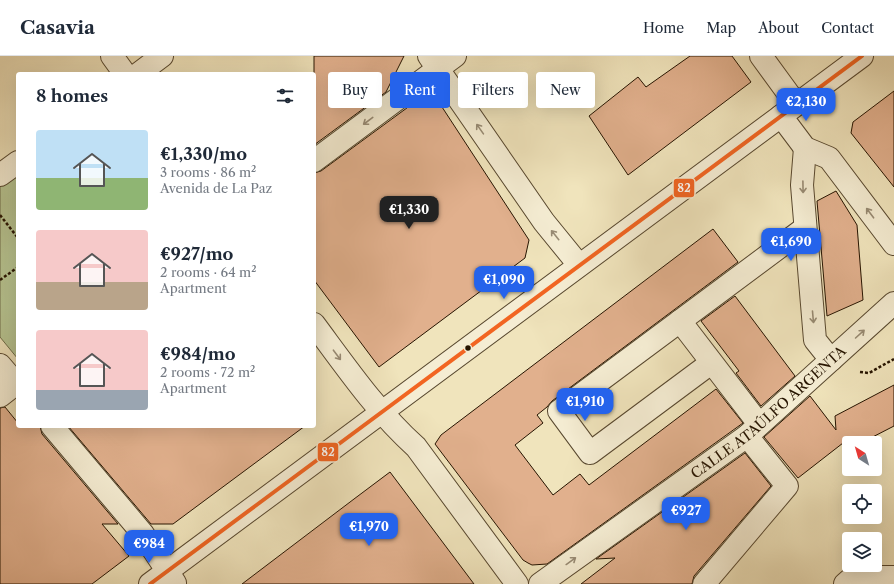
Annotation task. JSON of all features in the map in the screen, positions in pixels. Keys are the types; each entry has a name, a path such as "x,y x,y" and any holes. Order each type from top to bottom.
{"street":[{"path":"112,56 124,72"},
{"path":"141,72 162,56"},
{"path":"316,159 434,62 456,56"},
{"path":"761,56 805,148 802,185 815,340 831,360"},
{"path":"150,584 172,578 382,413 862,56"},
{"path":"434,62 544,222 579,265"},
{"path":"805,148 829,158 894,244"},
{"path":"0,175 16,163"},
{"path":"711,363 590,453 559,411 806,228"},
{"name":"CALLE ATAÚLFO ARGENTA","path":"540,584 753,430 894,303"},
{"path":"680,321 711,363 787,486 704,584"},
{"path":"316,327 382,413 416,447 517,584"},
{"path":"0,365 13,387"},
{"path":"54,428 143,534 172,578"},
{"path":"845,584 853,577 894,577"}],"path":[{"path":"0,215 16,235"},
{"path":"0,280 16,268"}],"green space":[{"path":"16,171 16,357 0,337 0,183"}],"building":[{"path":"314,56 404,56 396,72 390,72 390,84 386,92 382,95 382,72 328,72 328,108 364,108 316,144 316,72 314,72"},
{"path":"690,56 732,56 751,82 628,175 589,116 638,77 646,87"},
{"path":"894,91 894,187 851,133 853,122"},
{"path":"407,108 443,108 529,240 525,258 379,367 316,283 316,172 321,171"},
{"path":"836,191 857,225 863,300 827,316 817,201"},
{"path":"713,229 738,262 552,401 537,415 543,423 515,445 553,495 580,474 589,485 716,389 743,423 547,564 532,565 528,563 523,560 435,444 441,435"},
{"path":"735,296 795,376 761,406 736,373 739,371 701,321"},
{"path":"894,385 894,426 875,436 842,436 842,444 798,478 764,437 810,396 836,430 835,416"},
{"path":"5,407 16,421 16,428 40,428 42,434 118,524 102,524 129,556 92,584 0,584 0,408"},
{"path":"70,428 302,428 173,524 151,524"},
{"path":"745,453 771,486 694,576 692,584 581,584 615,558 596,559"},
{"path":"390,472 474,584 242,584 354,499"}],"transit line":[{"name":"82","path":"150,584 862,56"}]}
